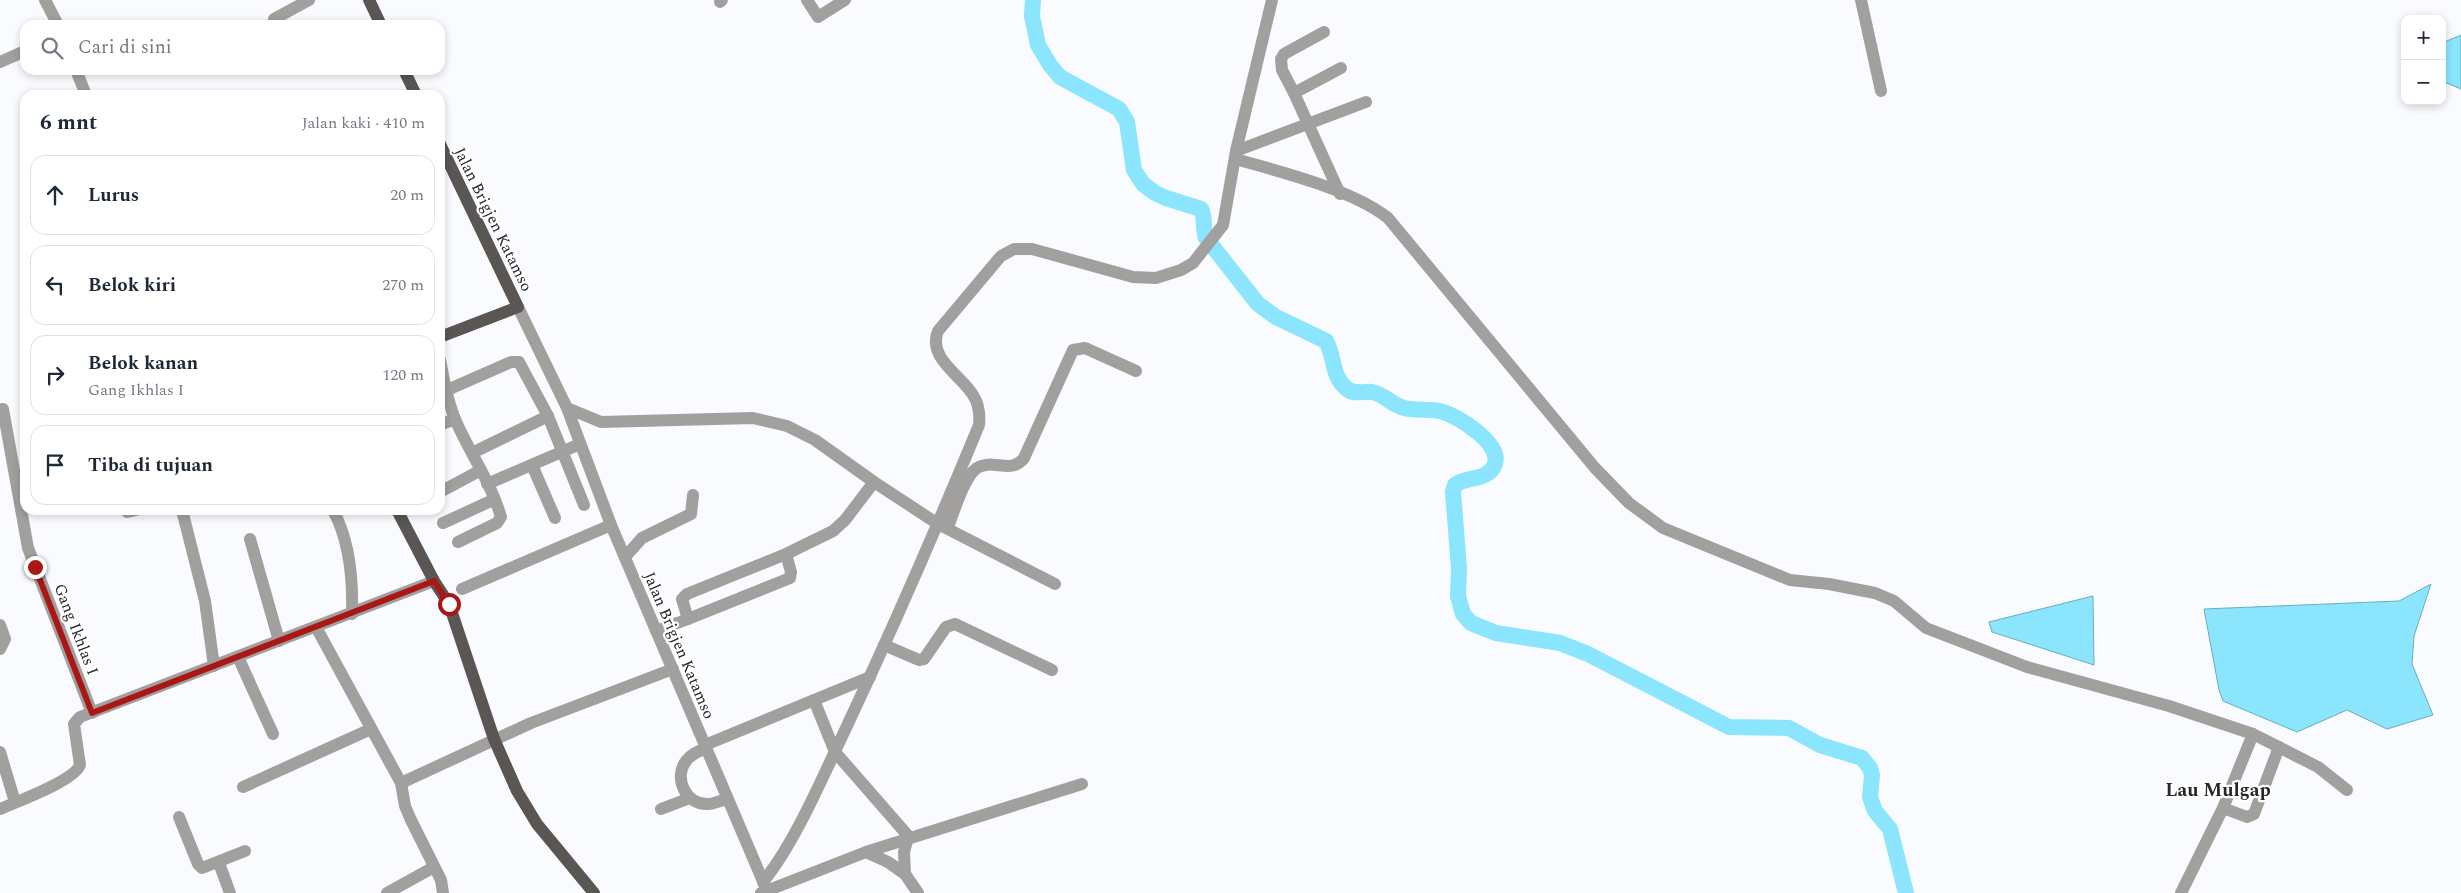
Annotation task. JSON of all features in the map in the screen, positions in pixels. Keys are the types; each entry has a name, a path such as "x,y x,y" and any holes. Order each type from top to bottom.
{"main road":[{"path":"369,0 379,20"},
{"path":"406,75 414,90"},
{"name":"Jalan Brigjen Katamso","path":"445,154 518,307"},
{"path":"445,335 518,307"},
{"path":"400,515 455,618 494,739 517,791 529,812 594,893"}],"street":[{"path":"45,0 55,20"},
{"path":"274,19 309,0"},
{"path":"807,0 818,17 845,0"},
{"path":"943,525 979,425 980,414 973,395 937,352 935,338 938,331 1001,256 1014,250 1032,249 1133,277 1146,278 1168,275 1193,263 1223,225 1235,155 1272,0"},
{"path":"1861,0 1881,91"},
{"path":"1324,32 1284,54 1280,59 1282,70 1309,124 1340,194"},
{"path":"0,62 20,53"},
{"path":"1294,93 1341,68"},
{"path":"78,75 84,90"},
{"path":"1235,155 1366,102"},
{"path":"1235,155 1340,194 1376,210 1388,218 1595,468 1629,503 1663,528 1790,580 1829,584 1875,594 1894,601 1926,628 2027,667 2169,706 2253,734 2318,767 2347,790"},
{"name":"Jalan Brigjen Katamso","path":"518,307 567,408 611,525 765,890"},
{"path":"765,890 835,752 884,645 968,478 977,468 990,465 1017,466 1024,458 1073,350 1085,348 1136,371"},
{"path":"458,542 499,521 500,514 481,470 455,419 445,391 517,361 548,416 584,506"},
{"path":"567,408 601,422 753,418 772,421 815,440 874,482 943,525 1055,584"},
{"name":"Gang Ikhlas I","path":"3,409 20,504"},
{"path":"472,453 548,416"},
{"path":"445,423 455,419"},
{"path":"487,484 580,444"},
{"path":"532,465 555,518"},
{"path":"445,489 481,470"},
{"path":"688,619 682,599 687,594 786,554 833,531 845,520 874,482"},
{"path":"625,557 642,538 691,514 693,495"},
{"path":"443,522 494,500"},
{"name":"Gang Ikhlas I","path":"22,515 28,548 92,713"},
{"path":"183,515 204,601 214,666"},
{"path":"335,515 346,543 353,590 352,614"},
{"path":"462,589 611,525"},
{"path":"250,539 279,641"},
{"path":"656,631 790,578 791,572 786,554"},
{"path":"0,809 78,771 80,765 74,724 80,717 316,628 434,581"},
{"path":"884,645 919,660 924,659 946,627 955,624 1052,670"},
{"path":"0,625 5,638 0,649"},
{"path":"316,628 401,783 405,806 441,880 443,893"},
{"path":"238,657 273,734"},
{"path":"401,783 494,739 673,669"},
{"path":"727,799 708,804 700,803 690,798 683,789 680,778 682,768 691,756 705,746 870,677"},
{"path":"814,700 835,752 908,839"},
{"path":"243,787 371,729"},
{"path":"2181,893 2223,808 2253,734"},
{"path":"2223,808 2247,817 2254,814 2279,747"},
{"path":"0,752 15,802"},
{"path":"765,890 866,852 1082,784"},
{"path":"661,809 690,798"},
{"path":"179,817 200,866 205,867 218,863 245,851"},
{"path":"905,874 904,852 908,839"},
{"path":"866,852 888,862 905,874 918,893"},
{"path":"218,863 230,893"},
{"path":"387,893 434,867"}],"water":[{"path":"2461,35 2461,89 2446,83 2446,41"},
{"path":"2431,584 2414,636 2412,664 2433,715 2387,729 2347,710 2297,732 2223,701 2219,690 2204,609 2399,601"},
{"path":"2093,596 2094,665 1992,632 1989,622"}],"waterway":[{"path":"1033,0 1032,16 1038,45 1050,65 1060,77 1119,109 1127,122 1134,170 1143,184 1166,198 1201,209 1206,238 1258,304 1276,317 1326,341 1338,378 1350,391 1376,393 1403,408 1435,410 1448,414 1478,432 1493,449 1496,458 1491,471 1460,482 1455,485 1453,492 1459,568 1458,596 1463,614 1471,623 1496,633 1560,643 1588,654 1729,727 1789,728 1820,745 1862,758 1870,768 1872,775 1870,797 1875,811 1890,829 1906,893"}],"district":[{"name":"Lau Mulgap","path":"2218,789"}],"route":[{"path":"35,567 92,713 434,581 449,604"}]}
